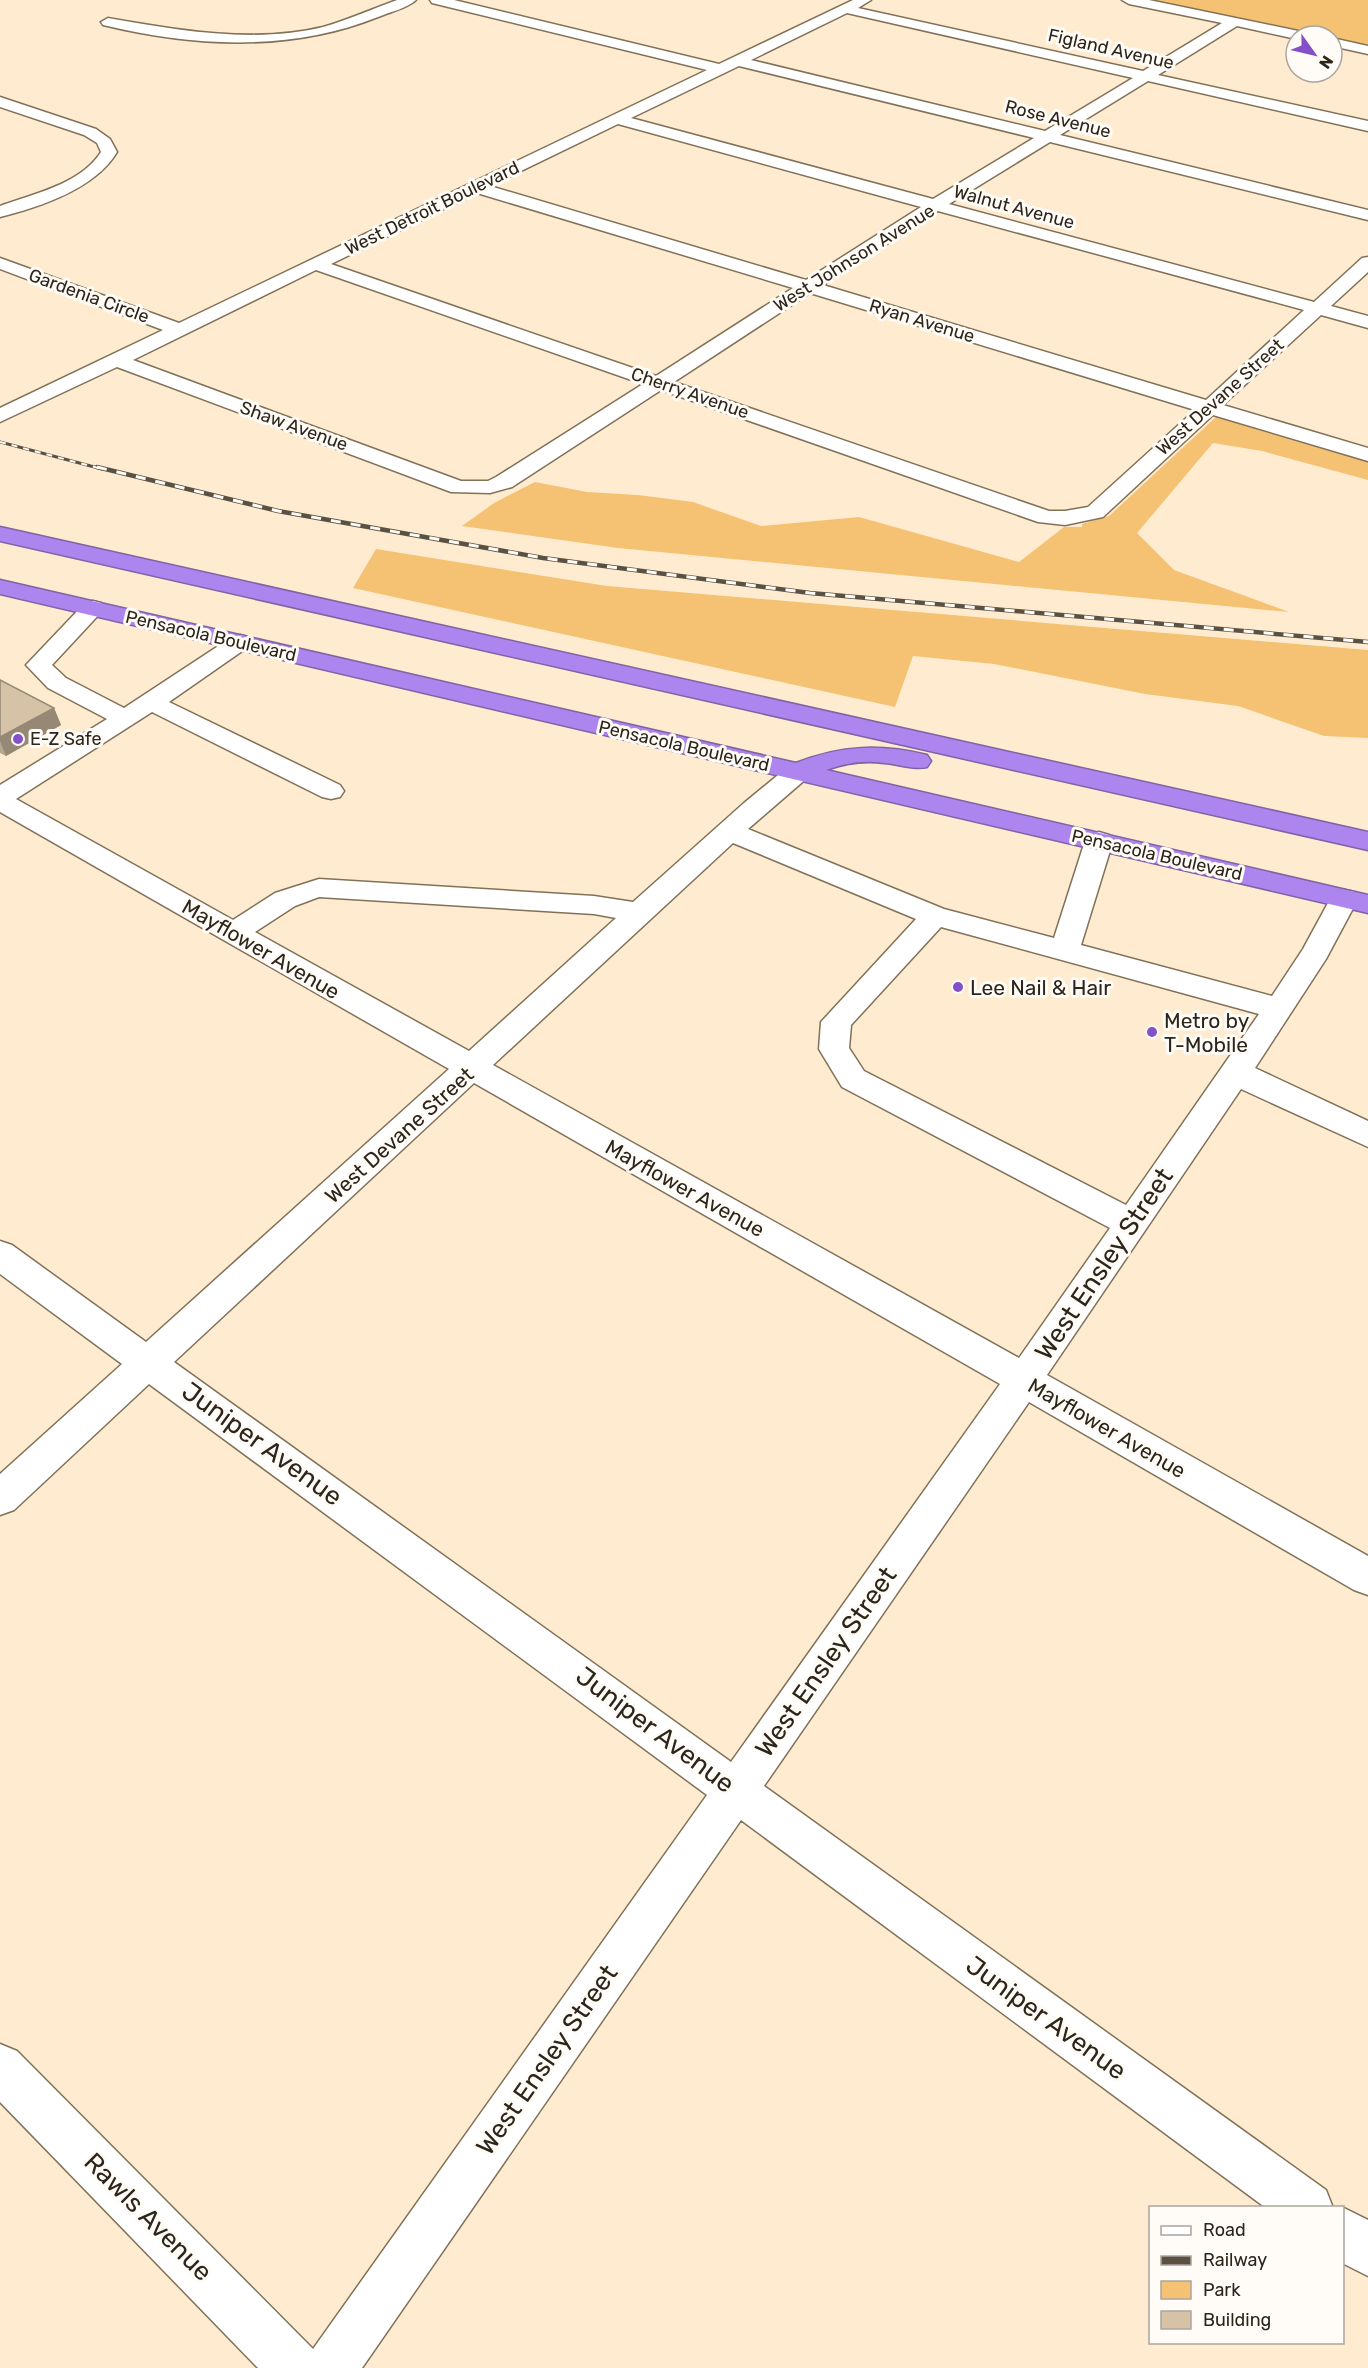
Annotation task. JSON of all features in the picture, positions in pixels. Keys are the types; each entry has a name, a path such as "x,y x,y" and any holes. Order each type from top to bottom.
{"highway":[{"path":"0,534 1368,841"},
{"path":"0,552 206,599 294,599"},
{"name":"Pensacola Boulevard","path":"0,587 1356,901"},
{"path":"382,596 402,624"},
{"path":"798,772 850,753 886,754 1132,809 1263,817"}],"street":[{"path":"108,22 227,36 279,38 330,29 409,0"},
{"path":"438,0 720,69"},
{"name":"West Detroit Boulevard","path":"0,416 864,0"},
{"path":"1129,0 1284,32"},
{"name":"Figland Avenue","path":"845,9 1368,126"},
{"name":"West Johnson Avenue","path":"472,488 504,482 934,206 1234,22"},
{"path":"1344,45 1368,50"},
{"name":"Rose Avenue","path":"738,61 1368,215"},
{"path":"0,102 90,132 108,145 109,152 99,169 85,177 0,212"},
{"name":"Walnut Avenue","path":"616,119 1368,322"},
{"name":"Ryan Avenue","path":"475,187 1368,455"},
{"name":"West Devane Street","path":"1065,518 1095,512 1368,262"},
{"name":"Gardenia Circle","path":"0,263 178,329"},
{"name":"Cherry Avenue","path":"315,264 1046,517 1065,518"},
{"name":"Shaw Avenue","path":"116,360 459,487 472,488"},
{"path":"93,608 38,665 57,683 125,718"},
{"path":"0,799 240,642"},
{"path":"150,702 331,791"},
{"name":"West Devane Street","path":"0,1498 729,831 798,772"},
{"name":"Mayflower Avenue","path":"0,799 1368,1577"},
{"path":"729,831 935,916 1279,1010"},
{"path":"1065,951 1099,842"},
{"path":"234,933 268,910 310,889 319,888 612,906 640,913"},
{"name":"West Ensley Street","path":"331,2368 1024,1380 1130,1223 1279,1010 1316,952 1356,901"},
{"path":"935,916 836,1022 834,1049 853,1079 1130,1223"},
{"path":"1236,1073 1368,1135"},
{"name":"Juniper Avenue","path":"0,1255 692,1756 735,1790 1305,2206"},
{"name":"Rawls Avenue","path":"0,2068 295,2368"},
{"path":"1344,2233 1368,2251"}],"green space":[{"path":"1147,0 1368,0 1368,47 1344,42 1344,24 1284,24 1284,29"},
{"path":"1217,416 1368,461 1368,480 1262,451 1213,443 1137,533 1174,570 1289,612 618,548 462,526 494,503 535,482 587,492 638,495 693,502 761,526 859,517 1019,562 1064,527 1082,527 1082,524 1109,516"},
{"path":"376,549 607,586 1368,650 1368,738 1324,736 1238,706 1145,694 994,664 913,656 895,707 353,588"}],"building":[{"path":"0,680 54,708 0,737"}],"railway":[{"path":"0,442 102,469"},
{"path":"97,467 278,511 543,558 810,593 1368,642"}],"place":[{"name":"E-Z Safe","path":"18,739"},
{"name":"Lee Nail & Hair","path":"958,987"},
{"name":"Metro by T-Mobile","path":"1152,1032"}]}
